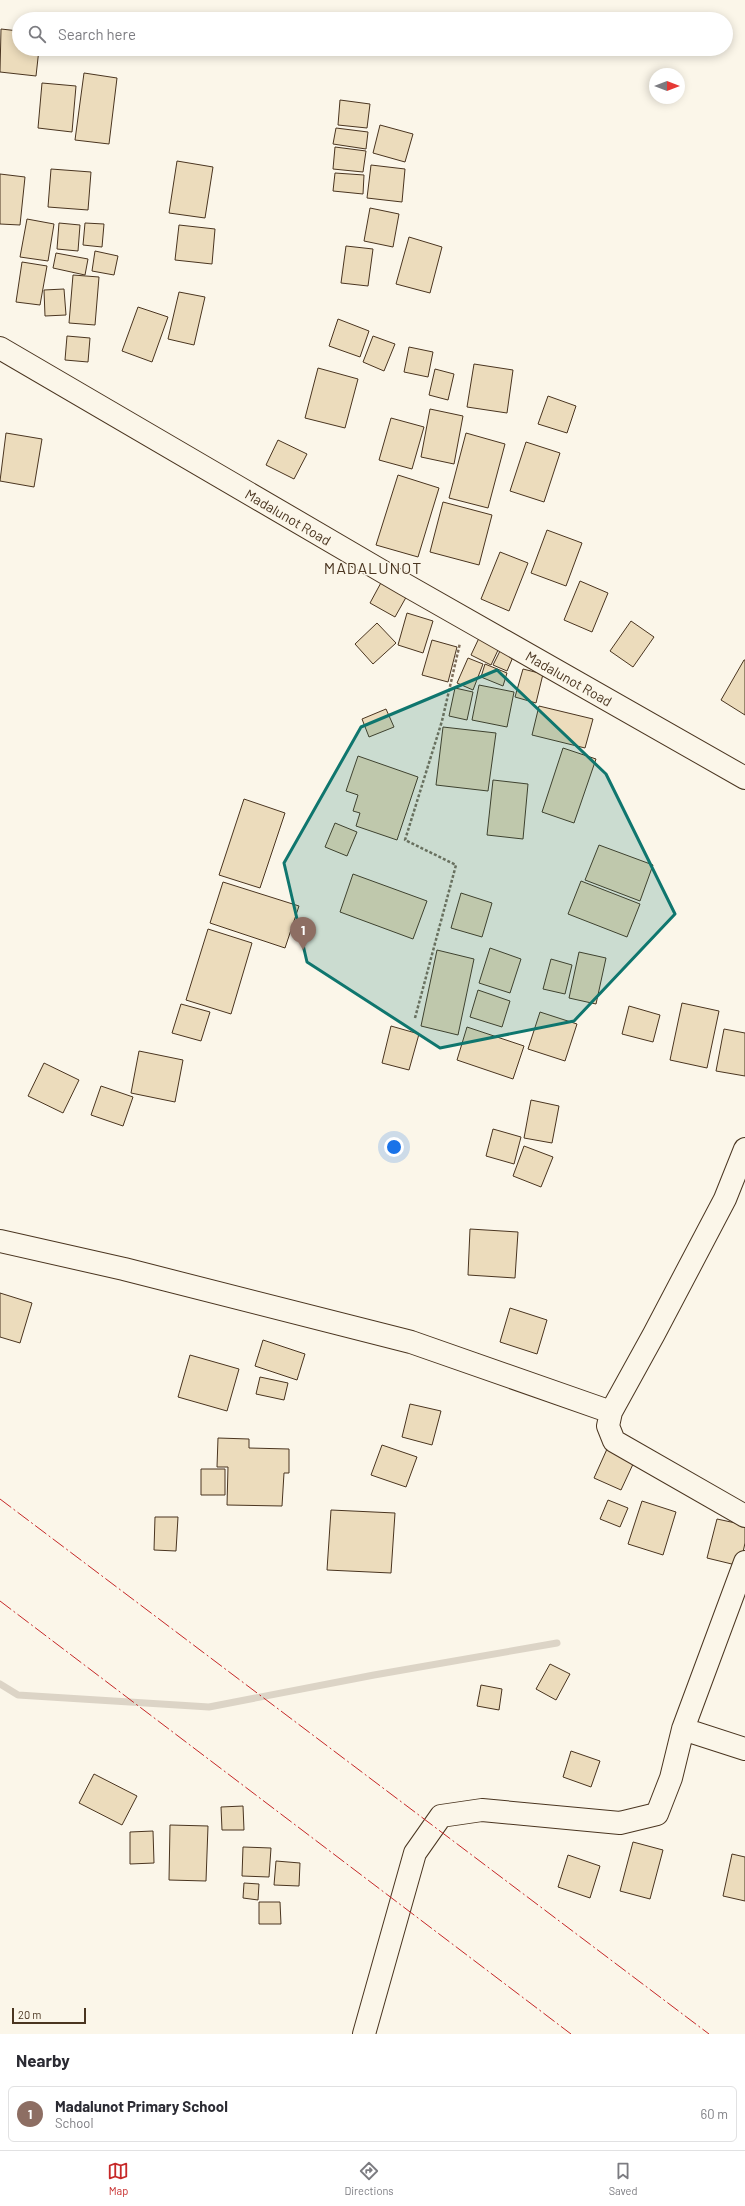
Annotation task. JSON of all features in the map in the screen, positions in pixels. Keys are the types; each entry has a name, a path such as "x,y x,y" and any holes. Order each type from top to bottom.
{"street":[{"name":"Madalunot Road","path":"0,348 466,619 745,778"},
{"path":"745,1149 725,1199 611,1412 608,1426 614,1441 745,1516"},
{"path":"0,1241 124,1269 411,1342 611,1412"},
{"path":"364,2034 415,1853 442,1816 482,1810 620,1823 657,1814 671,1778 683,1729 745,1562"},
{"path":"683,1729 745,1749"}],"path":[{"path":"415,1018 456,865 405,840 442,721 466,619"}],"highlighted area":[{"path":"497,670 606,774 675,914 574,1021 440,1048 307,962 284,863 361,727"}],"building":[{"path":"1,29 12,30 12,56 38,56 36,76 0,72"},
{"path":"84,73 117,78 109,144 75,140"},
{"path":"42,83 76,86 72,132 38,128"},
{"path":"340,100 370,104 367,128 338,125"},
{"path":"380,125 413,134 405,162 373,153"},
{"path":"336,128 368,132 366,149 333,144"},
{"path":"335,147 366,151 363,172 333,169"},
{"path":"177,161 213,167 205,218 169,213"},
{"path":"371,165 405,169 402,202 367,198"},
{"path":"51,169 91,172 88,210 48,207"},
{"path":"335,173 364,175 363,194 333,191"},
{"path":"0,174 25,177 20,225 0,224"},
{"path":"370,208 399,214 393,247 364,241"},
{"path":"27,219 54,224 48,261 20,257"},
{"path":"59,223 80,225 78,251 57,249"},
{"path":"85,223 104,224 102,247 83,245"},
{"path":"179,225 215,229 212,264 175,260"},
{"path":"409,237 442,247 430,293 396,284"},
{"path":"346,246 373,249 368,286 341,283"},
{"path":"95,251 118,256 114,275 92,271"},
{"path":"56,253 88,259 85,275 53,268"},
{"path":"22,262 47,266 40,305 16,302"},
{"path":"73,275 99,277 95,325 69,323"},
{"path":"64,289 66,315 45,316 44,290"},
{"path":"179,292 205,297 194,345 168,339"},
{"path":"138,307 168,317 152,362 122,351"},
{"path":"338,319 369,331 360,357 329,346"},
{"path":"67,336 90,338 88,362 65,360"},
{"path":"373,336 395,344 384,371 363,362"},
{"path":"409,347 433,352 428,377 404,372"},
{"path":"474,364 513,370 507,413 467,407"},
{"path":"318,368 358,379 345,428 305,418"},
{"path":"435,369 454,374 448,400 429,395"},
{"path":"548,396 576,406 567,433 538,424"},
{"path":"430,409 463,416 454,464 421,457"},
{"path":"391,418 424,427 412,469 379,460"},
{"path":"6,433 42,439 34,487 0,481"},
{"path":"466,433 505,444 488,508 449,498"},
{"path":"278,440 307,454 294,479 266,465"},
{"path":"526,442 560,453 544,502 510,491"},
{"path":"398,475 439,488 418,557 376,545"},
{"path":"443,502 492,515 479,565 430,552"},
{"path":"547,530 582,543 566,586 531,573"},
{"path":"500,552 528,563 509,611 481,599"},
{"path":"383,579 409,592 395,617 370,603"},
{"path":"580,581 608,593 592,632 564,620"},
{"path":"407,613 433,621 423,653 398,645"},
{"path":"631,621 654,637 633,667 610,651"},
{"path":"377,623 396,643 373,664 355,644"},
{"path":"479,638 499,648 491,665 471,655"},
{"path":"432,640 457,647 448,682 422,675"},
{"path":"500,651 513,657 507,671 493,665"},
{"path":"468,658 483,664 473,690 457,683"},
{"path":"745,660 745,715 721,700"},
{"path":"485,664 507,673 503,686 481,677"},
{"path":"523,669 543,674 536,703 515,697"},
{"path":"479,685 514,692 507,727 472,720"},
{"path":"455,688 473,692 467,720 449,716"},
{"path":"539,706 593,719 585,748 532,735"},
{"path":"386,709 394,727 369,737 362,719"},
{"path":"443,727 496,733 488,791 436,785"},
{"path":"563,748 596,759 574,823 542,812"},
{"path":"358,756 418,777 397,840 356,826 360,813 353,811 358,795 346,791"},
{"path":"493,780 528,784 523,839 487,835"},
{"path":"244,799 285,813 260,888 219,875"},
{"path":"335,823 357,832 347,856 325,847"},
{"path":"599,845 653,865 640,901 585,880"},
{"path":"353,874 427,901 413,939 340,912"},
{"path":"581,881 640,904 627,937 568,914"},
{"path":"223,882 299,906 285,948 210,923"},
{"path":"461,893 492,903 482,937 451,928"},
{"path":"208,929 252,943 231,1014 186,1000"},
{"path":"490,948 521,959 510,993 479,983"},
{"path":"437,950 474,959 458,1035 421,1026"},
{"path":"579,952 606,958 596,1004 569,998"},
{"path":"551,959 572,965 565,994 543,989"},
{"path":"478,990 510,1001 502,1027 470,1017"},
{"path":"682,1003 719,1011 707,1068 670,1060"},
{"path":"181,1004 210,1012 201,1041 172,1033"},
{"path":"629,1006 660,1015 653,1042 622,1034"},
{"path":"540,1012 577,1024 565,1061 528,1049"},
{"path":"391,1026 419,1034 409,1070 382,1063"},
{"path":"467,1027 524,1046 513,1079 457,1060"},
{"path":"724,1029 745,1033 745,1076 716,1071"},
{"path":"139,1051 183,1060 175,1102 131,1093"},
{"path":"44,1063 79,1080 63,1113 28,1096"},
{"path":"101,1086 133,1097 123,1126 91,1115"},
{"path":"531,1100 559,1106 552,1143 524,1138"},
{"path":"493,1129 521,1137 514,1164 486,1156"},
{"path":"524,1146 553,1157 541,1187 513,1176"},
{"path":"470,1229 518,1232 515,1278 468,1275"},
{"path":"0,1293 32,1303 20,1343 0,1337"},
{"path":"510,1308 547,1320 537,1354 500,1342"},
{"path":"263,1340 305,1354 297,1380 255,1366"},
{"path":"190,1355 239,1369 227,1411 178,1397"},
{"path":"260,1377 288,1383 284,1400 256,1394"},
{"path":"410,1404 441,1411 432,1445 402,1437"},
{"path":"218,1438 249,1439 249,1448 289,1449 289,1473 284,1473 282,1506 227,1505 228,1467 217,1467"},
{"path":"382,1445 417,1457 406,1487 371,1475"},
{"path":"607,1449 634,1462 621,1490 594,1478"},
{"path":"201,1469 225,1469 225,1495 201,1495"},
{"path":"608,1500 628,1508 620,1527 600,1519"},
{"path":"642,1501 676,1512 663,1555 628,1544"},
{"path":"331,1510 395,1513 391,1573 327,1570"},
{"path":"155,1517 178,1517 176,1551 154,1550"},
{"path":"717,1519 745,1525 745,1543 740,1566 707,1558"},
{"path":"550,1664 570,1674 556,1700 536,1689"},
{"path":"481,1685 502,1689 499,1710 477,1706"},
{"path":"571,1751 600,1761 591,1787 563,1777"},
{"path":"94,1774 137,1796 122,1825 79,1803"},
{"path":"243,1806 244,1830 222,1830 221,1807"},
{"path":"170,1825 208,1826 206,1881 169,1880"},
{"path":"153,1831 154,1863 130,1864 130,1832"},
{"path":"633,1842 663,1850 650,1899 620,1891"},
{"path":"243,1847 271,1848 269,1877 242,1876"},
{"path":"732,1854 745,1857 745,1901 723,1896"},
{"path":"568,1855 600,1866 590,1898 558,1887"},
{"path":"276,1861 300,1863 299,1886 274,1885"},
{"path":"244,1883 259,1884 258,1900 243,1898"},
{"path":"259,1902 280,1902 281,1924 259,1924"}],"waterway":[{"path":"0,1684 18,1695 209,1707 374,1675 557,1643"}],"power":[{"path":"0,1499 709,2034"},
{"path":"0,1601 571,2034"}],"place":[{"name":"Madalunot Primary School","path":"303,950"}],"district":[{"name":"MADALUNOT","path":"373,567"}]}
